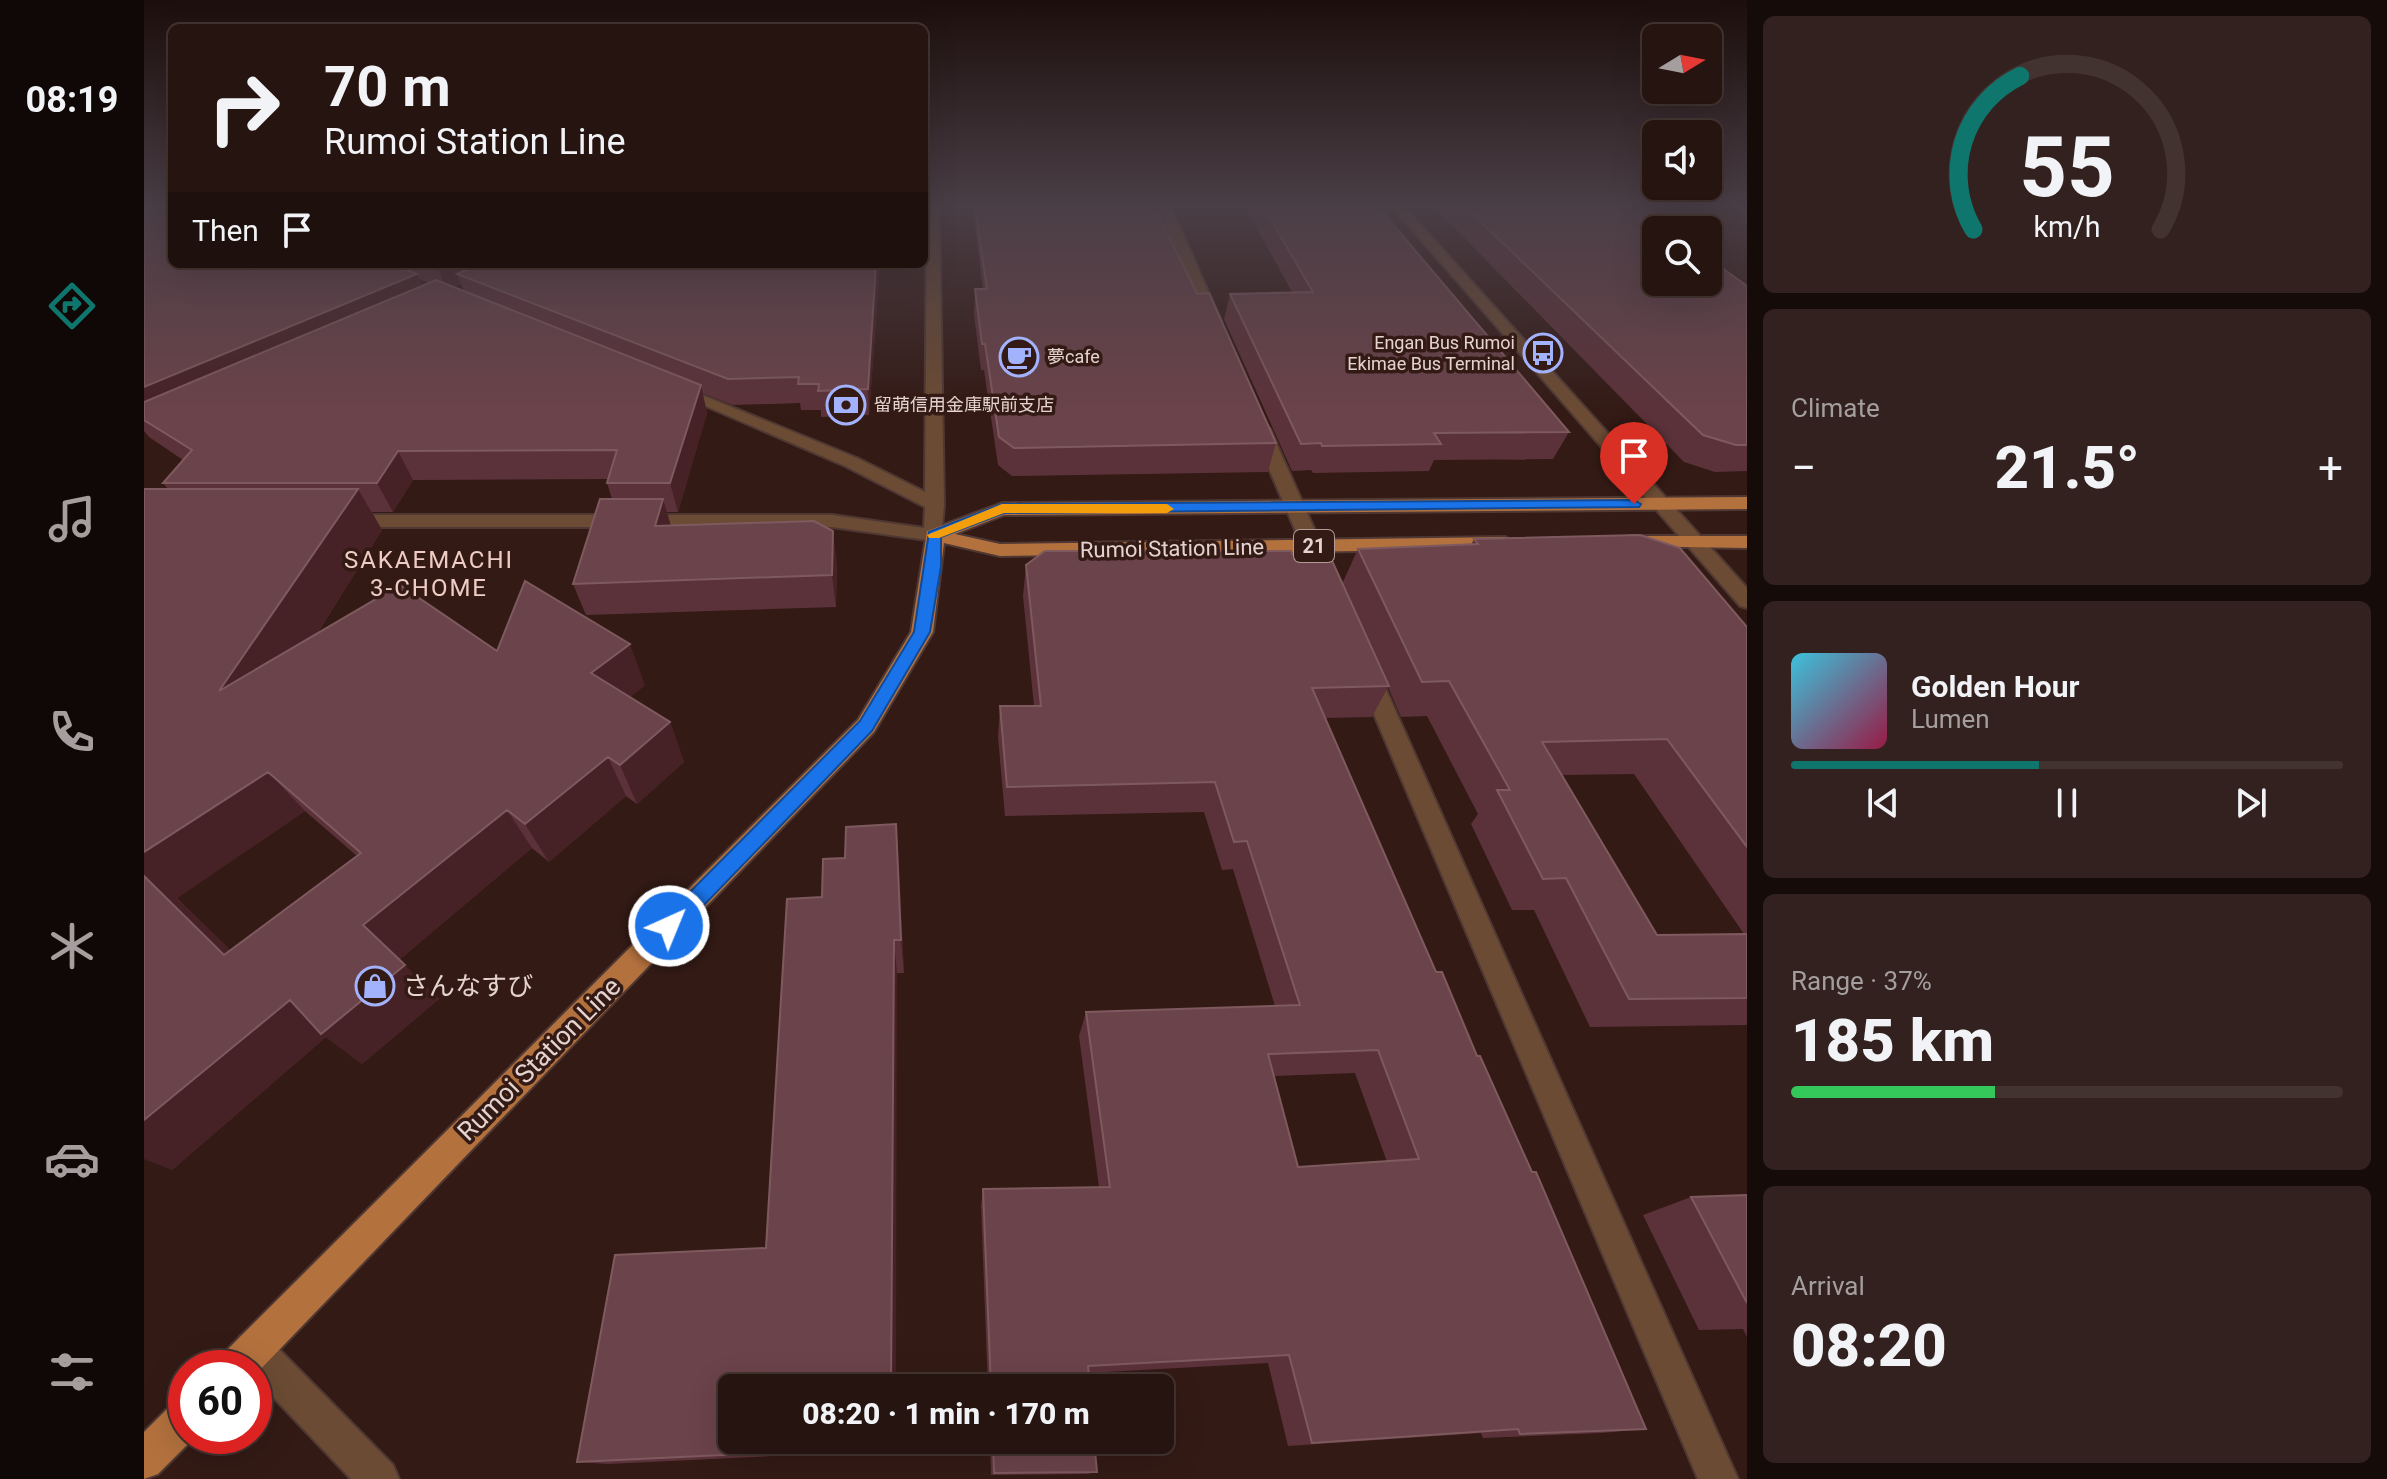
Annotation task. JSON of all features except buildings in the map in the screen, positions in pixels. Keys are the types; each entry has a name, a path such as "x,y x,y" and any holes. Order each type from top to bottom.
{"main road":[{"name":"Rumoi Station Line","path":"934,535 1002,509 1747,503"},
{"name":"Rumoi Station Line","path":"934,535 1000,550 1527,543"},
{"name":"Rumoi Station Line","path":"252,1350 866,726 922,632 933,566 934,535"},
{"path":"1604,542 1747,542"},
{"path":"144,1460 168,1436"}],"street":[{"path":"327,521 832,521 934,535 933,272"},
{"path":"1193,272 1224,344"},
{"path":"1456,272 1747,601"},
{"path":"664,385 851,462 935,505"},
{"path":"1248,400 1334,597"},
{"path":"1359,655 1718,1479"},
{"path":"272,1383 379,1479"}],"slow traffic":[{"path":"934,535 1002,509 1167,509"}],"place":[{"name":"Engan Bus Rumoi Ekimae Bus Terminal","path":"1543,353"},
{"name":"夢cafe","path":"1019,357"},
{"name":"留萌信用金庫駅前支店","path":"846,405"},
{"name":"さんなすび","path":"375,986"}],"district":[{"name":"SAKAEMACHI 3-CHOME","path":"429,574"}],"route":[{"path":"669,926 866,726 922,632 933,566 934,535 1002,509 1634,504"}]}
